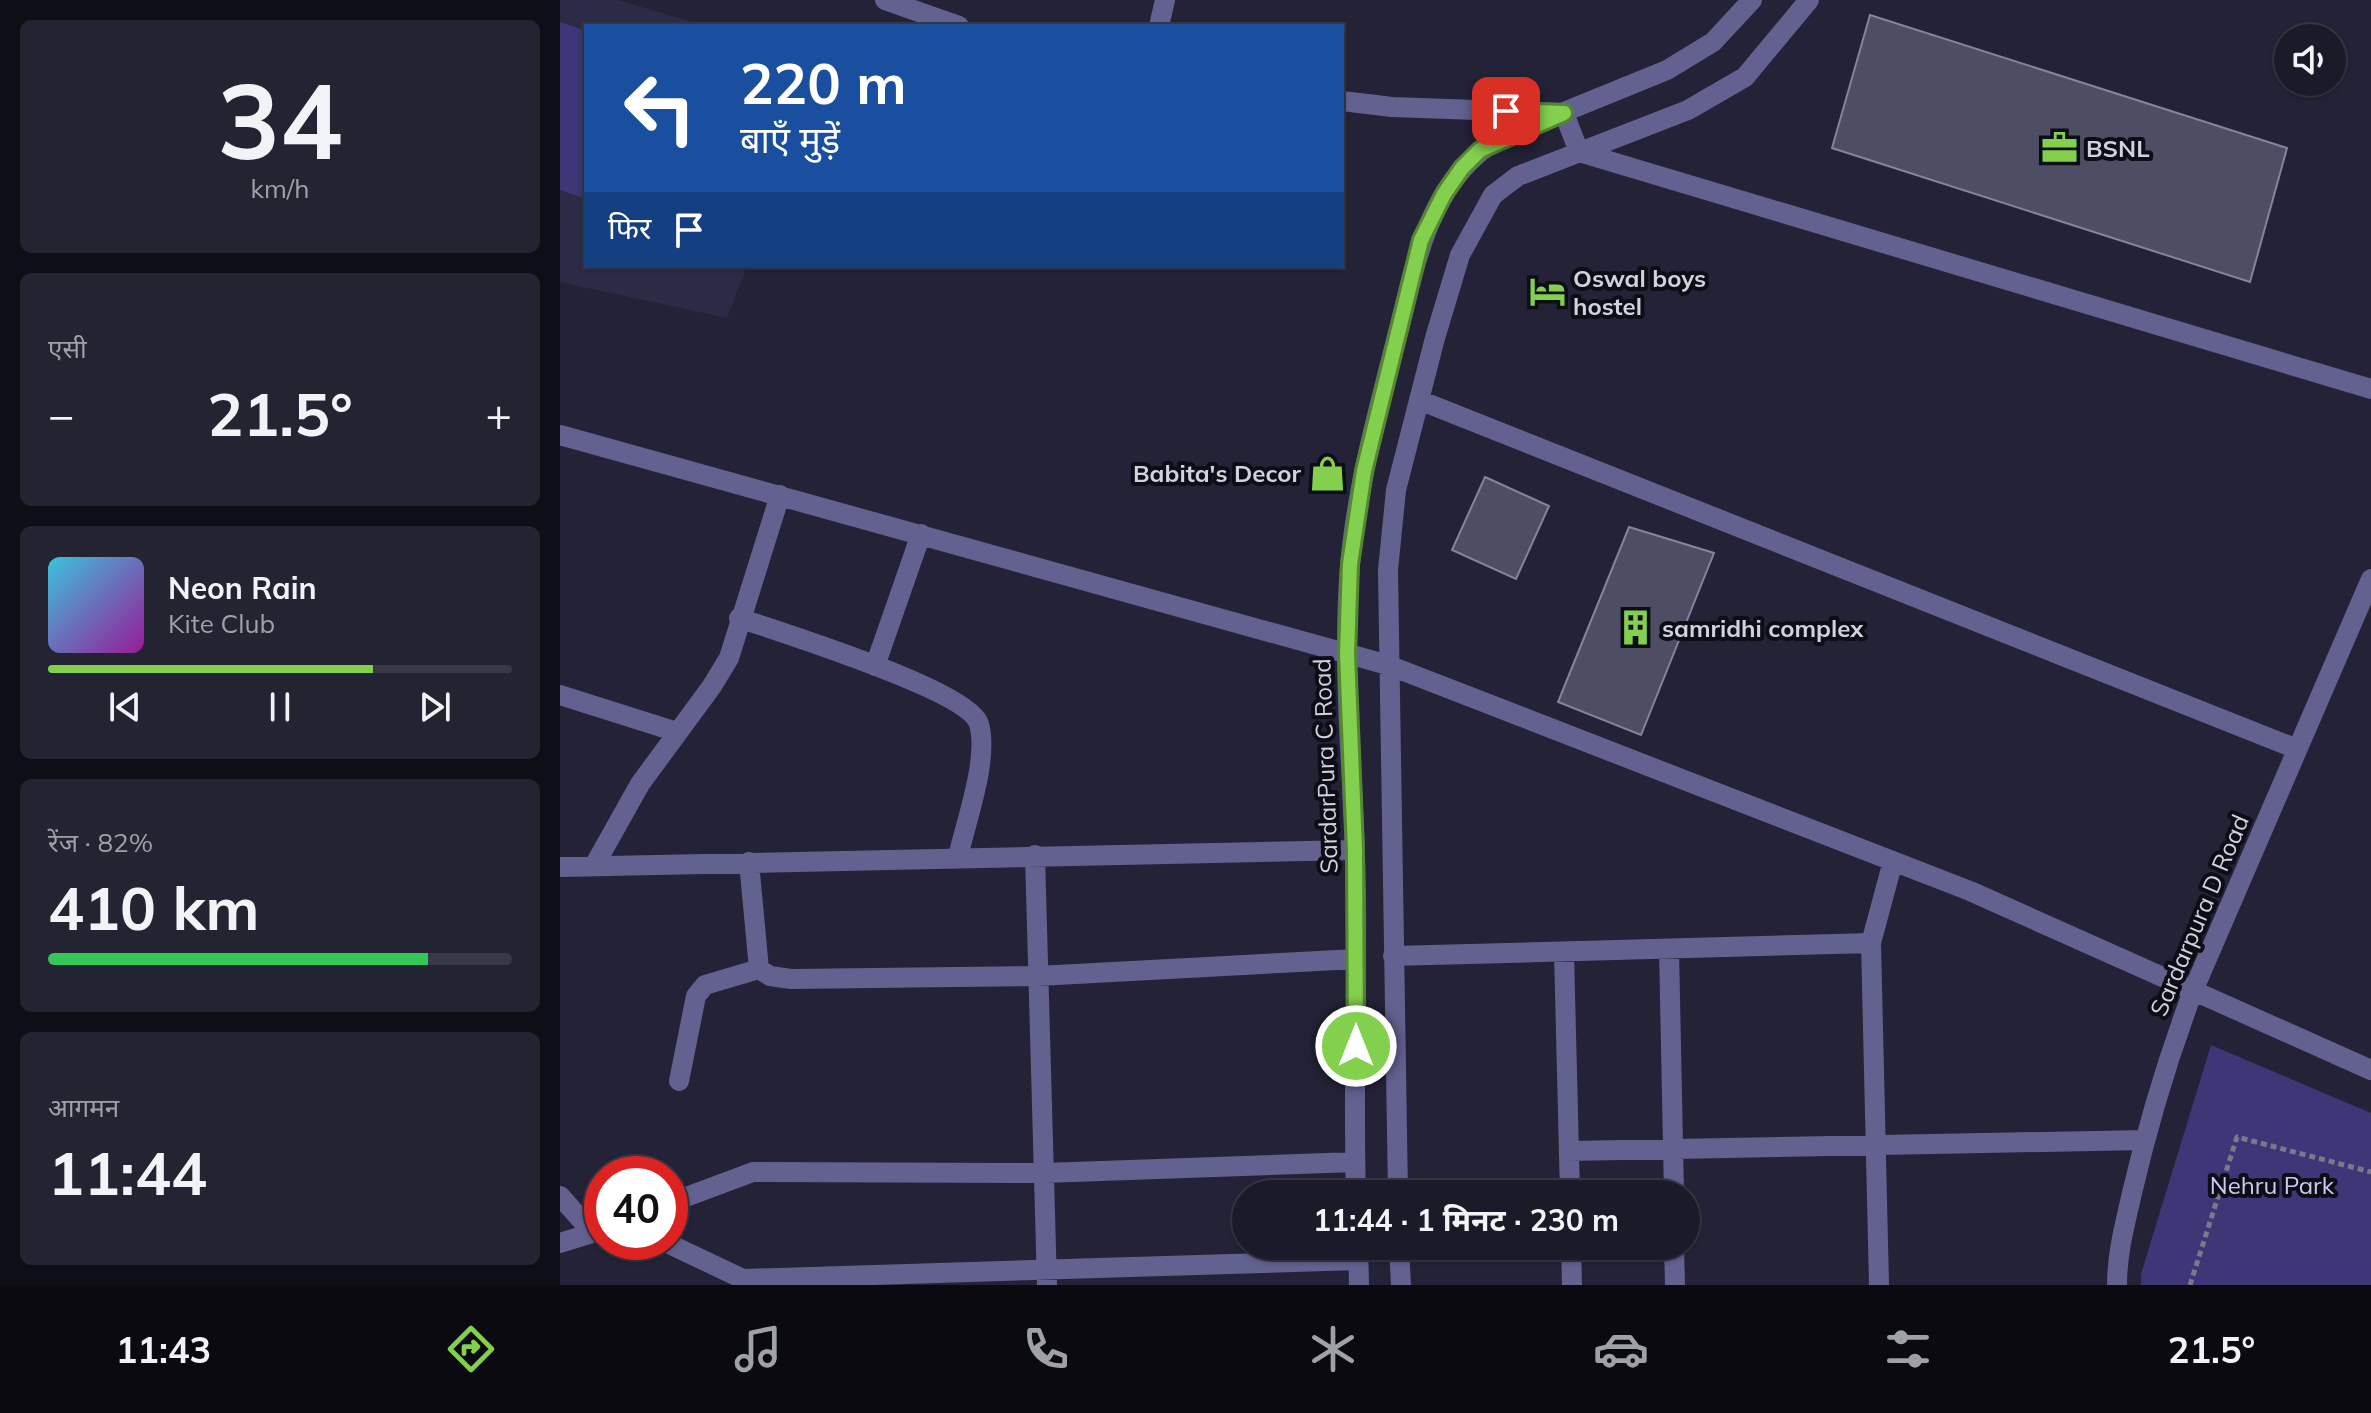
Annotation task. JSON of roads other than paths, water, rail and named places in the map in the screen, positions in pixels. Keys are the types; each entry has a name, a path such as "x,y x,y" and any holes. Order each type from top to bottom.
{"street":[{"path":"885,0 953,24"},
{"path":"1159,24 1165,0"},
{"name":"SardarPura C Road","path":"1356,1180 1355,850 1347,654 1350,564 1364,471 1421,240 1444,194 1462,168 1480,150 1667,70 1713,42 1752,0"},
{"path":"1398,1180 1388,570 1396,490 1460,255 1480,215 1505,184 1688,110 1745,77 1809,0"},
{"path":"1344,101 1392,107 1564,113 1579,152"},
{"path":"1579,152 2371,389"},
{"path":"1419,400 2297,749"},
{"path":"560,435 1388,665 1970,891 2371,1070"},
{"path":"594,866 640,784 720,675 729,658 739,618 780,495"},
{"path":"875,666 921,534"},
{"name":"Sardarpura D Road","path":"2117,1285 2117,1261 2144,1140 2193,991 2371,579"},
{"path":"739,618 875,666 971,710 978,723 979,763 958,857"},
{"path":"560,695 677,732"},
{"path":"560,867 1355,850"},
{"path":"1035,855 1046,1276"},
{"path":"1879,1285 1871,943 1893,861"},
{"path":"749,862 759,969"},
{"path":"1393,956 1871,943"},
{"path":"1669,949 1674,1180"},
{"path":"1564,952 1570,1180"},
{"path":"679,1081 696,996 705,985 759,969 770,976 791,979 1038,976 1356,959"},
{"path":"1569,1151 2144,1140"},
{"path":"688,1196 753,1172 1044,1173 1355,1162"},
{"path":"560,1196 584,1219"},
{"path":"560,1243 584,1236"},
{"path":"688,1253 743,1279 1046,1276 1263,1260"},
{"path":"1358,1260 1359,1285"},
{"path":"1400,1260 1401,1285"},
{"path":"1571,1260 1572,1285"},
{"path":"1674,1260 1675,1285"}],"place":[{"name":"BSNL","path":"2060,148"},
{"name":"Oswal boys hostel","path":"1547,292"},
{"name":"Babita's Decor","path":"1327,473"},
{"name":"samridhi complex","path":"1636,628"}],"park label":[{"name":"Nehru Park","path":"2272,1185"}]}
